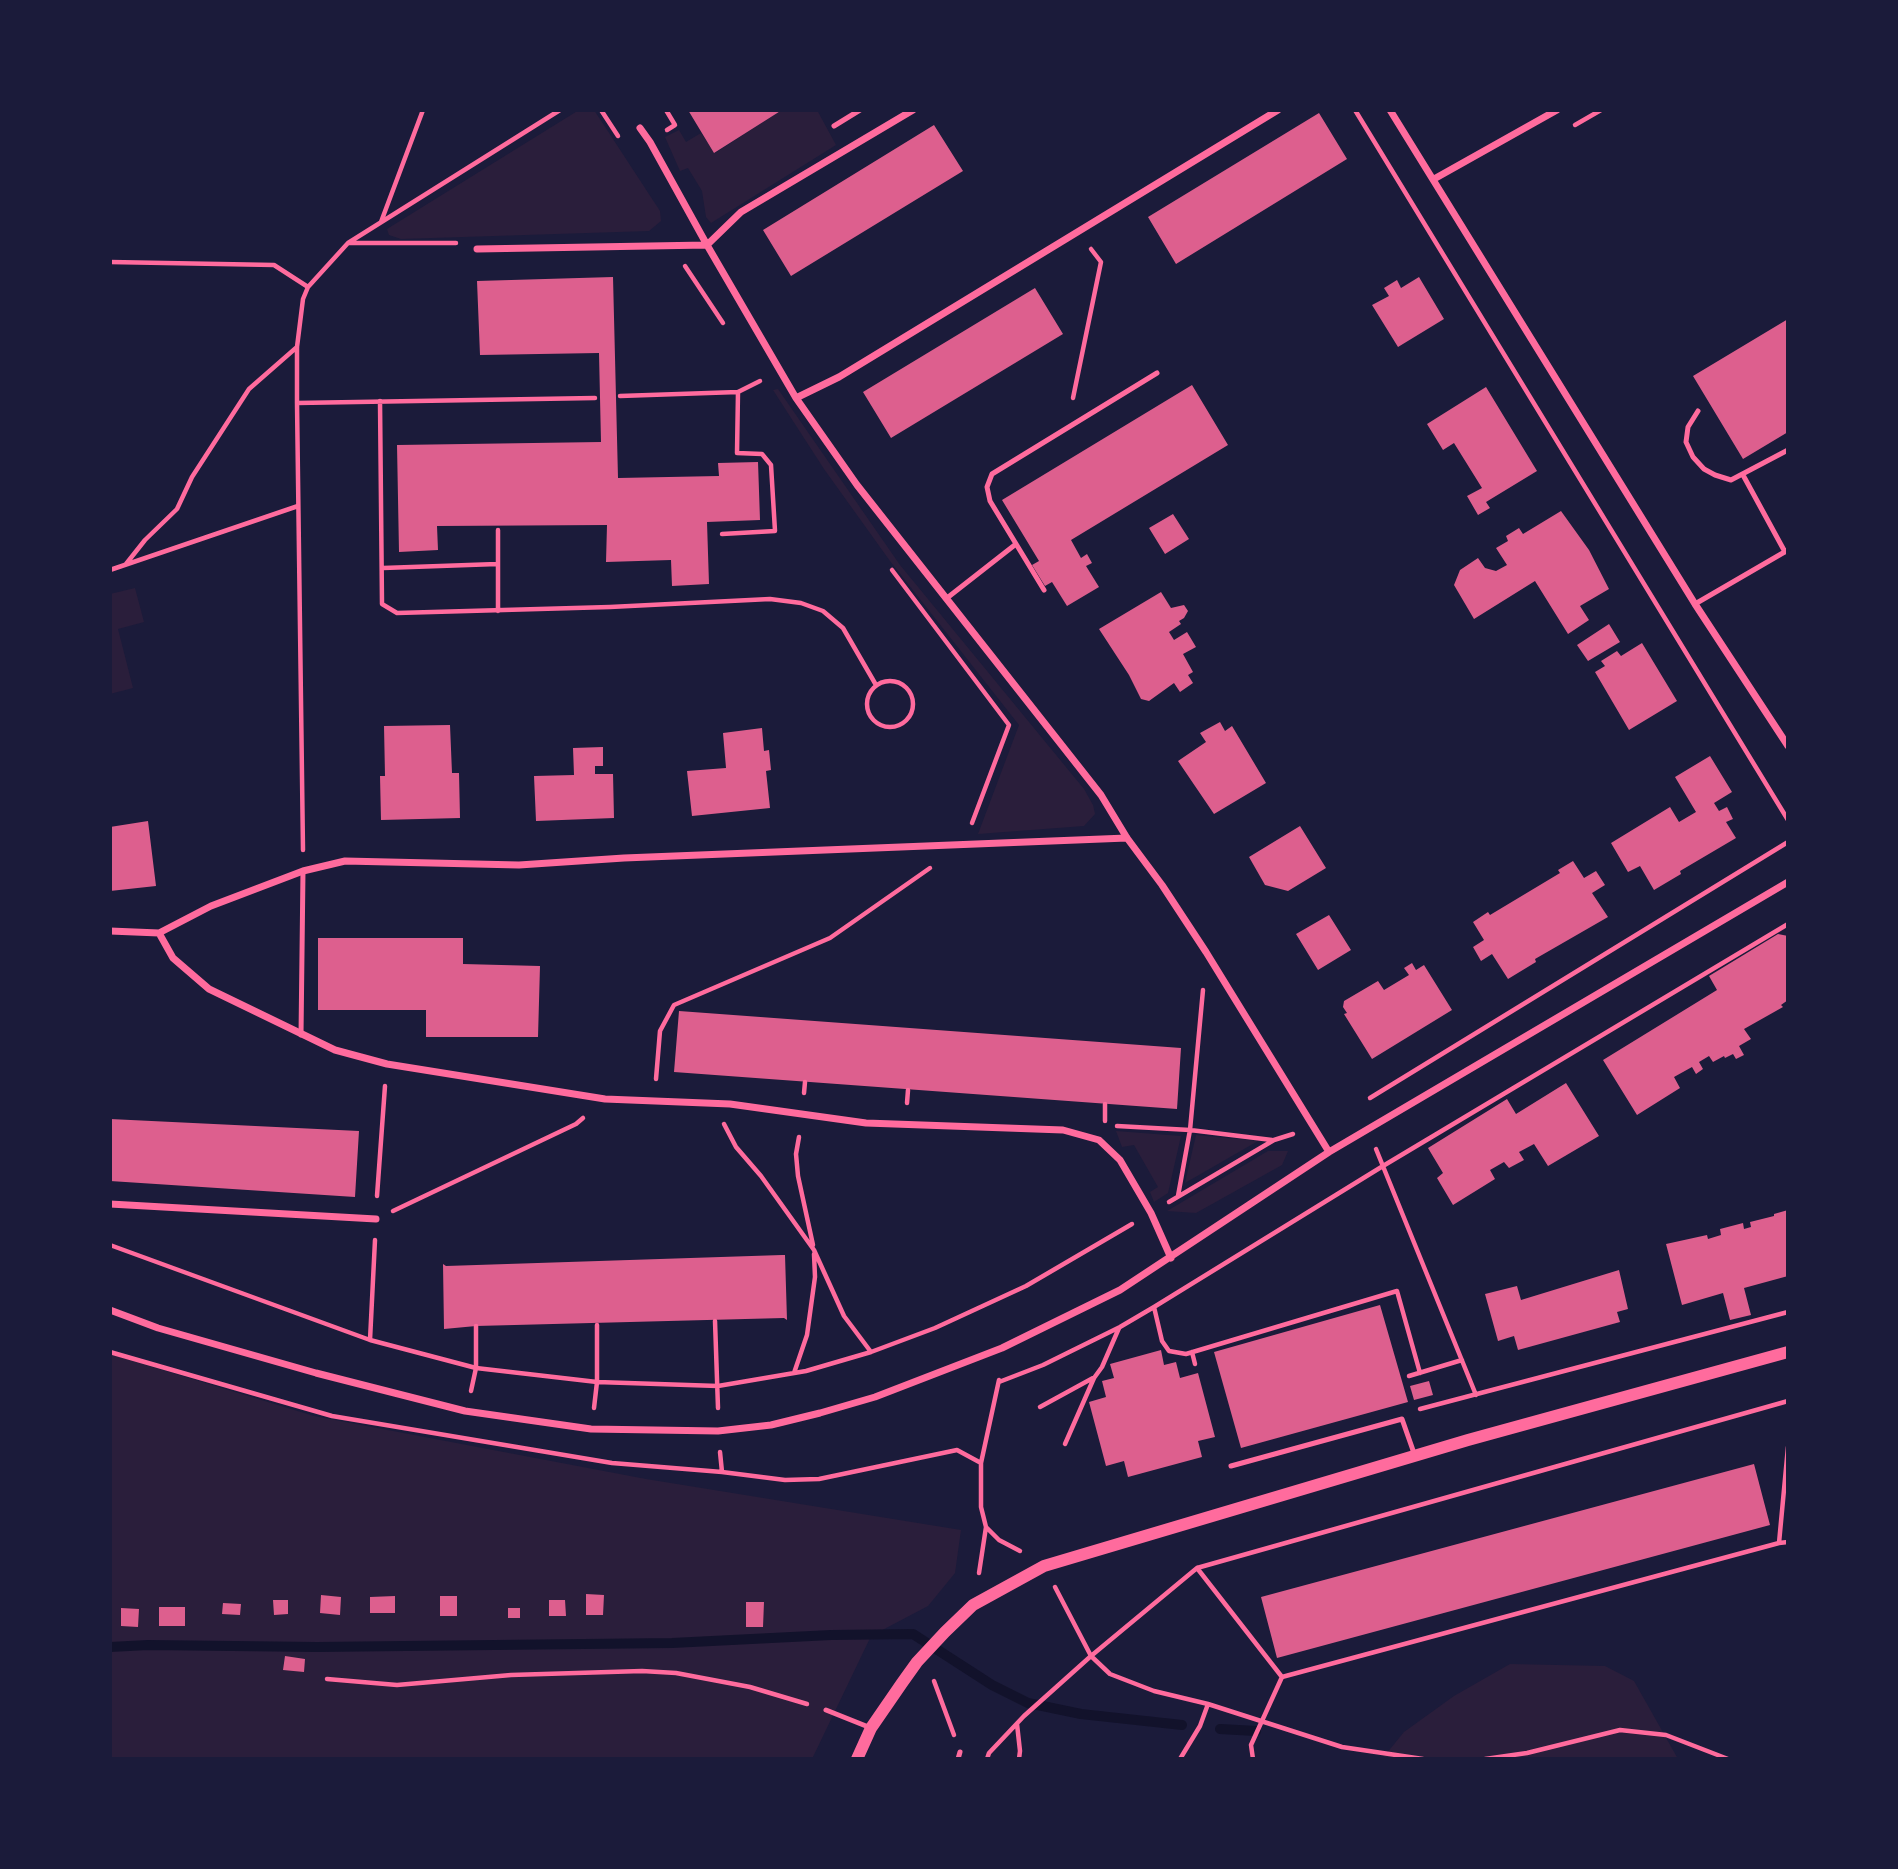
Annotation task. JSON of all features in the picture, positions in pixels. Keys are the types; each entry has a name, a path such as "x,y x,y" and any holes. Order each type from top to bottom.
{"street":[{"path":"477,249 707,244 741,212 913,110"},
{"path":"796,398 839,377 1080,233 1278,110"},
{"path":"1390,110 1695,604 1788,746"},
{"path":"1434,179 1557,110"},
{"path":"640,128 796,398 857,485 1101,795 1127,838 1206,952 1329,1152"},
{"path":"110,931 159,933 211,905 303,871 345,861 519,865 1127,838"},
{"path":"110,1311 158,1328 303,1370 465,1411 591,1429 730,1430 771,1425 875,1397 1002,1348 1121,1290 1329,1152 1788,882"},
{"path":"159,933 173,958 209,989 301,1035 335,1049 387,1064 605,1099 712,1104 866,1123 1063,1130 1099,1140 1120,1160 1151,1213 1171,1258"},
{"path":"110,1204 376,1219"},
{"path":"857,1759 871,1728 918,1661 945,1632 973,1605 1044,1566 1415,1456 1788,1352"}],"lane":[{"path":"834,126 860,110"},
{"path":"1044,590 990,501 987,487 992,474 1157,373"},
{"path":"1698,411 1688,427 1686,442 1693,457 1704,469 1715,475 1731,480 1788,450"},
{"path":"1695,604 1786,551 1743,475"},
{"path":"947,598 1016,544"},
{"path":"301,1035 303,871"},
{"path":"1231,1466 1402,1419 1415,1456"},
{"path":"826,1710 871,1728"}],"path":[{"path":"380,222 423,110"},
{"path":"303,871 297,403 300,309 308,287 348,243 560,110"},
{"path":"601,110 620,138"},
{"path":"666,110 675,125"},
{"path":"1355,110 1788,820"},
{"path":"1068,427 1101,262 1080,233"},
{"path":"348,243 467,243 477,249"},
{"path":"671,245 724,324"},
{"path":"110,262 274,265 308,287"},
{"path":"126,564 145,540 177,509 192,477 249,388 297,347"},
{"path":"620,396 738,392 761,381 754,369"},
{"path":"722,534 775,531 771,465 762,454 737,453 738,392"},
{"path":"297,403 595,398"},
{"path":"380,401 383,604 397,613 770,599 801,603 823,611 843,628 876,685"},
{"path":"110,570 298,506"},
{"path":"498,530 498,611"},
{"path":"886,563 1009,725 972,825"},
{"path":"383,568 497,564"},
{"path":"890,681 905,687 912,702 911,712 906,720 889,726 880,725 873,720 868,712 867,701 869,693 876,685 890,681"},
{"path":"1361,1104 1788,842"},
{"path":"654,1101 660,1031 674,1005 830,937 965,844"},
{"path":"973,1605 986,1527 981,1507 981,1462 999,1382 1043,1365 1120,1327 1788,924"},
{"path":"1178,1197 1190,1130 1206,952"},
{"path":"376,1219 576,1124 605,1099"},
{"path":"712,1104 736,1147 761,1176 814,1250 844,1316 871,1352"},
{"path":"794,1373 807,1335 815,1277 814,1250 796,1154 803,1114"},
{"path":"110,1245 370,1340 477,1368 597,1382 718,1386 794,1373 871,1352 935,1328 1026,1286 1274,1140 1190,1130 1111,1125 1099,1140"},
{"path":"1383,1166 1476,1395"},
{"path":"1154,1307 1162,1341 1169,1351 1186,1354 1397,1292 1420,1373"},
{"path":"1425,1407 1788,1312"},
{"path":"715,1321 718,1386"},
{"path":"597,1325 597,1382"},
{"path":"476,1326 477,1368"},
{"path":"1065,1444 1120,1327"},
{"path":"1192,1352 1195,1364"},
{"path":"1409,1376 1462,1360"},
{"path":"1040,1406 1094,1378"},
{"path":"987,1759 989,1753 1024,1716 1197,1568 1788,1401"},
{"path":"1779,1542 1788,1447"},
{"path":"722,1472 785,1480 819,1479 957,1450 981,1462"},
{"path":"986,1527 999,1540 1020,1551 1036,1550 1091,1656 1110,1674 1154,1691 1208,1704 1342,1747 1423,1759"},
{"path":"1253,1759 1251,1745 1282,1677 1779,1542 1788,1542"},
{"path":"1197,1568 1282,1677"},
{"path":"918,1661 935,1683 959,1756"},
{"path":"327,1679 397,1685 511,1675 642,1671 676,1673 750,1687 826,1710"},
{"path":"1180,1759 1200,1726 1208,1704"},
{"path":"1017,1723 1020,1751 1018,1759"},
{"path":"1485,1759 1527,1753 1620,1730 1666,1735 1728,1759"}],"shaded area":[{"path":"579,110 594,110 660,211 661,221 649,231 401,239 389,235 387,229"},
{"path":"782,110 817,110 836,145 711,223 706,217 702,191 688,168 680,171 665,137 679,130 686,142 701,133 715,153"},
{"path":"778,389 900,565 1084,789 1095,814 1084,826 978,834 1019,725 890,561 824,469 773,390"},
{"path":"135,588 144,622 118,629 133,688 110,694 110,594"},
{"path":"1116,1131 1181,1136 1168,1193 1154,1202 1150,1192 1158,1187 1134,1145 1122,1147"},
{"path":"1196,1135 1258,1141 1185,1183"},
{"path":"1268,1151 1288,1151 1282,1165 1196,1213 1167,1211"},
{"path":"110,1354 314,1416 646,1479 961,1530 955,1573 928,1606 871,1636 812,1759 110,1759"},
{"path":"1510,1664 1605,1666 1634,1681 1678,1759 1382,1759 1404,1732 1454,1696"}],"building":[{"path":"688,110 782,110 714,153"},
{"path":"1319,113 1347,159 1176,264 1148,217"},
{"path":"934,125 963,171 791,276 763,230"},
{"path":"613,277 618,478 719,476 718,463 758,462 760,520 707,522 709,584 672,586 671,560 606,562 607,525 437,526 438,550 399,552 397,445 601,442 599,353 480,355 477,281"},
{"path":"1419,277 1444,319 1398,347 1372,305 1389,296 1384,288 1397,280 1401,288"},
{"path":"1035,288 1063,334 891,438 863,392"},
{"path":"1788,319 1788,432 1743,459 1693,376"},
{"path":"1192,385 1228,445 1071,540 1081,558 1087,554 1092,563 1086,566 1099,587 1067,606 1052,582 1045,586 1032,565 1039,561 1002,500"},
{"path":"1486,387 1537,471 1486,502 1490,508 1478,515 1467,496 1482,488 1454,443 1443,450 1427,424"},
{"path":"1561,511 1589,550 1609,589 1580,606 1589,620 1568,634 1535,581 1474,619 1454,585 1460,570 1478,558 1485,568 1496,571 1507,565 1496,548 1508,541 1506,536 1519,528 1523,534"},
{"path":"1173,514 1189,539 1165,554 1149,528"},
{"path":"1161,592 1171,608 1184,605 1188,611 1179,621 1181,624 1169,632 1174,640 1187,632 1196,647 1183,654 1193,672 1188,675 1193,683 1180,692 1174,683 1149,701 1141,699 1099,629"},
{"path":"1609,624 1620,642 1588,661 1577,645"},
{"path":"1642,643 1677,701 1629,730 1595,672 1605,666 1601,661 1617,651 1621,656"},
{"path":"1220,722 1225,731 1232,726 1266,783 1214,814 1178,761 1206,742 1200,733"},
{"path":"450,725 452,773 459,773 460,818 381,820 380,776 385,776 384,726"},
{"path":"762,728 764,751 769,750 771,770 766,771 770,808 692,816 687,771 726,768 723,733"},
{"path":"603,747 603,766 595,766 595,774 613,774 614,818 536,821 534,776 574,775 573,748"},
{"path":"1710,756 1732,792 1714,803 1719,811 1727,807 1733,819 1726,822 1736,838 1680,871 1681,874 1654,890 1640,866 1628,872 1611,843 1670,807 1679,822 1696,812 1675,777"},
{"path":"148,821 156,886 110,891 110,827"},
{"path":"1300,826 1326,868 1288,891 1265,885 1249,857"},
{"path":"1573,861 1584,878 1596,871 1605,885 1592,893 1608,917 1535,959 1536,962 1508,979 1492,954 1481,961 1473,947 1484,940 1473,922 1488,912 1490,915 1560,873 1558,870"},
{"path":"1329,915 1351,950 1318,970 1296,934"},
{"path":"1778,934 1788,936 1788,1000 1781,1005 1783,1007 1744,1029 1751,1039 1739,1046 1744,1055 1736,1059 1733,1054 1725,1058 1724,1056 1713,1062 1709,1056 1699,1062 1703,1069 1696,1074 1692,1067 1674,1077 1680,1088 1637,1115 1603,1060 1717,990 1709,976"},
{"path":"318,938 463,938 463,964 540,966 538,1037 426,1037 426,1010 318,1010"},
{"path":"1412,963 1416,970 1424,965 1452,1010 1372,1059 1344,1014 1347,1013 1343,1007 1344,1001 1378,981 1384,990 1409,975 1404,968"},
{"path":"679,1011 1181,1048 1177,1109 674,1072"},
{"path":"1566,1083 1599,1136 1548,1166 1534,1144 1519,1152 1524,1160 1509,1168 1504,1162 1490,1170 1495,1179 1453,1205 1437,1178 1443,1173 1428,1148 1507,1099 1516,1114"},
{"path":"110,1119 359,1131 355,1197 110,1181"},
{"path":"1788,1210 1788,1276 1744,1288 1751,1315 1730,1320 1723,1293 1682,1305 1666,1244 1707,1235 1708,1239 1721,1235 1720,1229 1743,1223 1744,1229 1751,1227 1750,1222"},
{"path":"785,1255 787,1320 476,1326 444,1329 443,1264"},
{"path":"1619,1270 1628,1309 1617,1312 1620,1322 1518,1350 1514,1336 1498,1341 1485,1294 1517,1286 1521,1300"},
{"path":"1380,1305 1408,1402 1241,1448 1214,1352"},
{"path":"1161,1350 1164,1365 1176,1362 1180,1378 1198,1373 1215,1437 1198,1441 1202,1457 1128,1477 1124,1461 1106,1466 1089,1402 1106,1397 1102,1381 1114,1378 1110,1364"},
{"path":"1429,1381 1433,1395 1414,1400 1410,1386"},
{"path":"1754,1464 1770,1525 1277,1658 1261,1597"},
{"path":"586,1594 604,1595 603,1615 586,1615"},
{"path":"321,1595 341,1597 340,1615 320,1613"},
{"path":"395,1596 395,1613 370,1613 370,1597"},
{"path":"440,1596 457,1596 457,1616 440,1616"},
{"path":"273,1600 288,1600 288,1614 274,1615"},
{"path":"549,1600 565,1600 566,1616 549,1616"},
{"path":"746,1602 764,1602 763,1627 746,1627"},
{"path":"223,1603 241,1604 240,1615 222,1614"},
{"path":"159,1607 185,1607 185,1626 159,1626"},
{"path":"121,1608 139,1609 138,1627 121,1626"},
{"path":"508,1608 520,1608 520,1618 508,1618"},
{"path":"285,1656 305,1659 304,1672 283,1670"}],"waterway":[{"path":"110,1647 672,1643 913,1634 992,1685 1028,1703 1081,1714 1182,1725"},
{"path":"1220,1729 1256,1731"}]}
